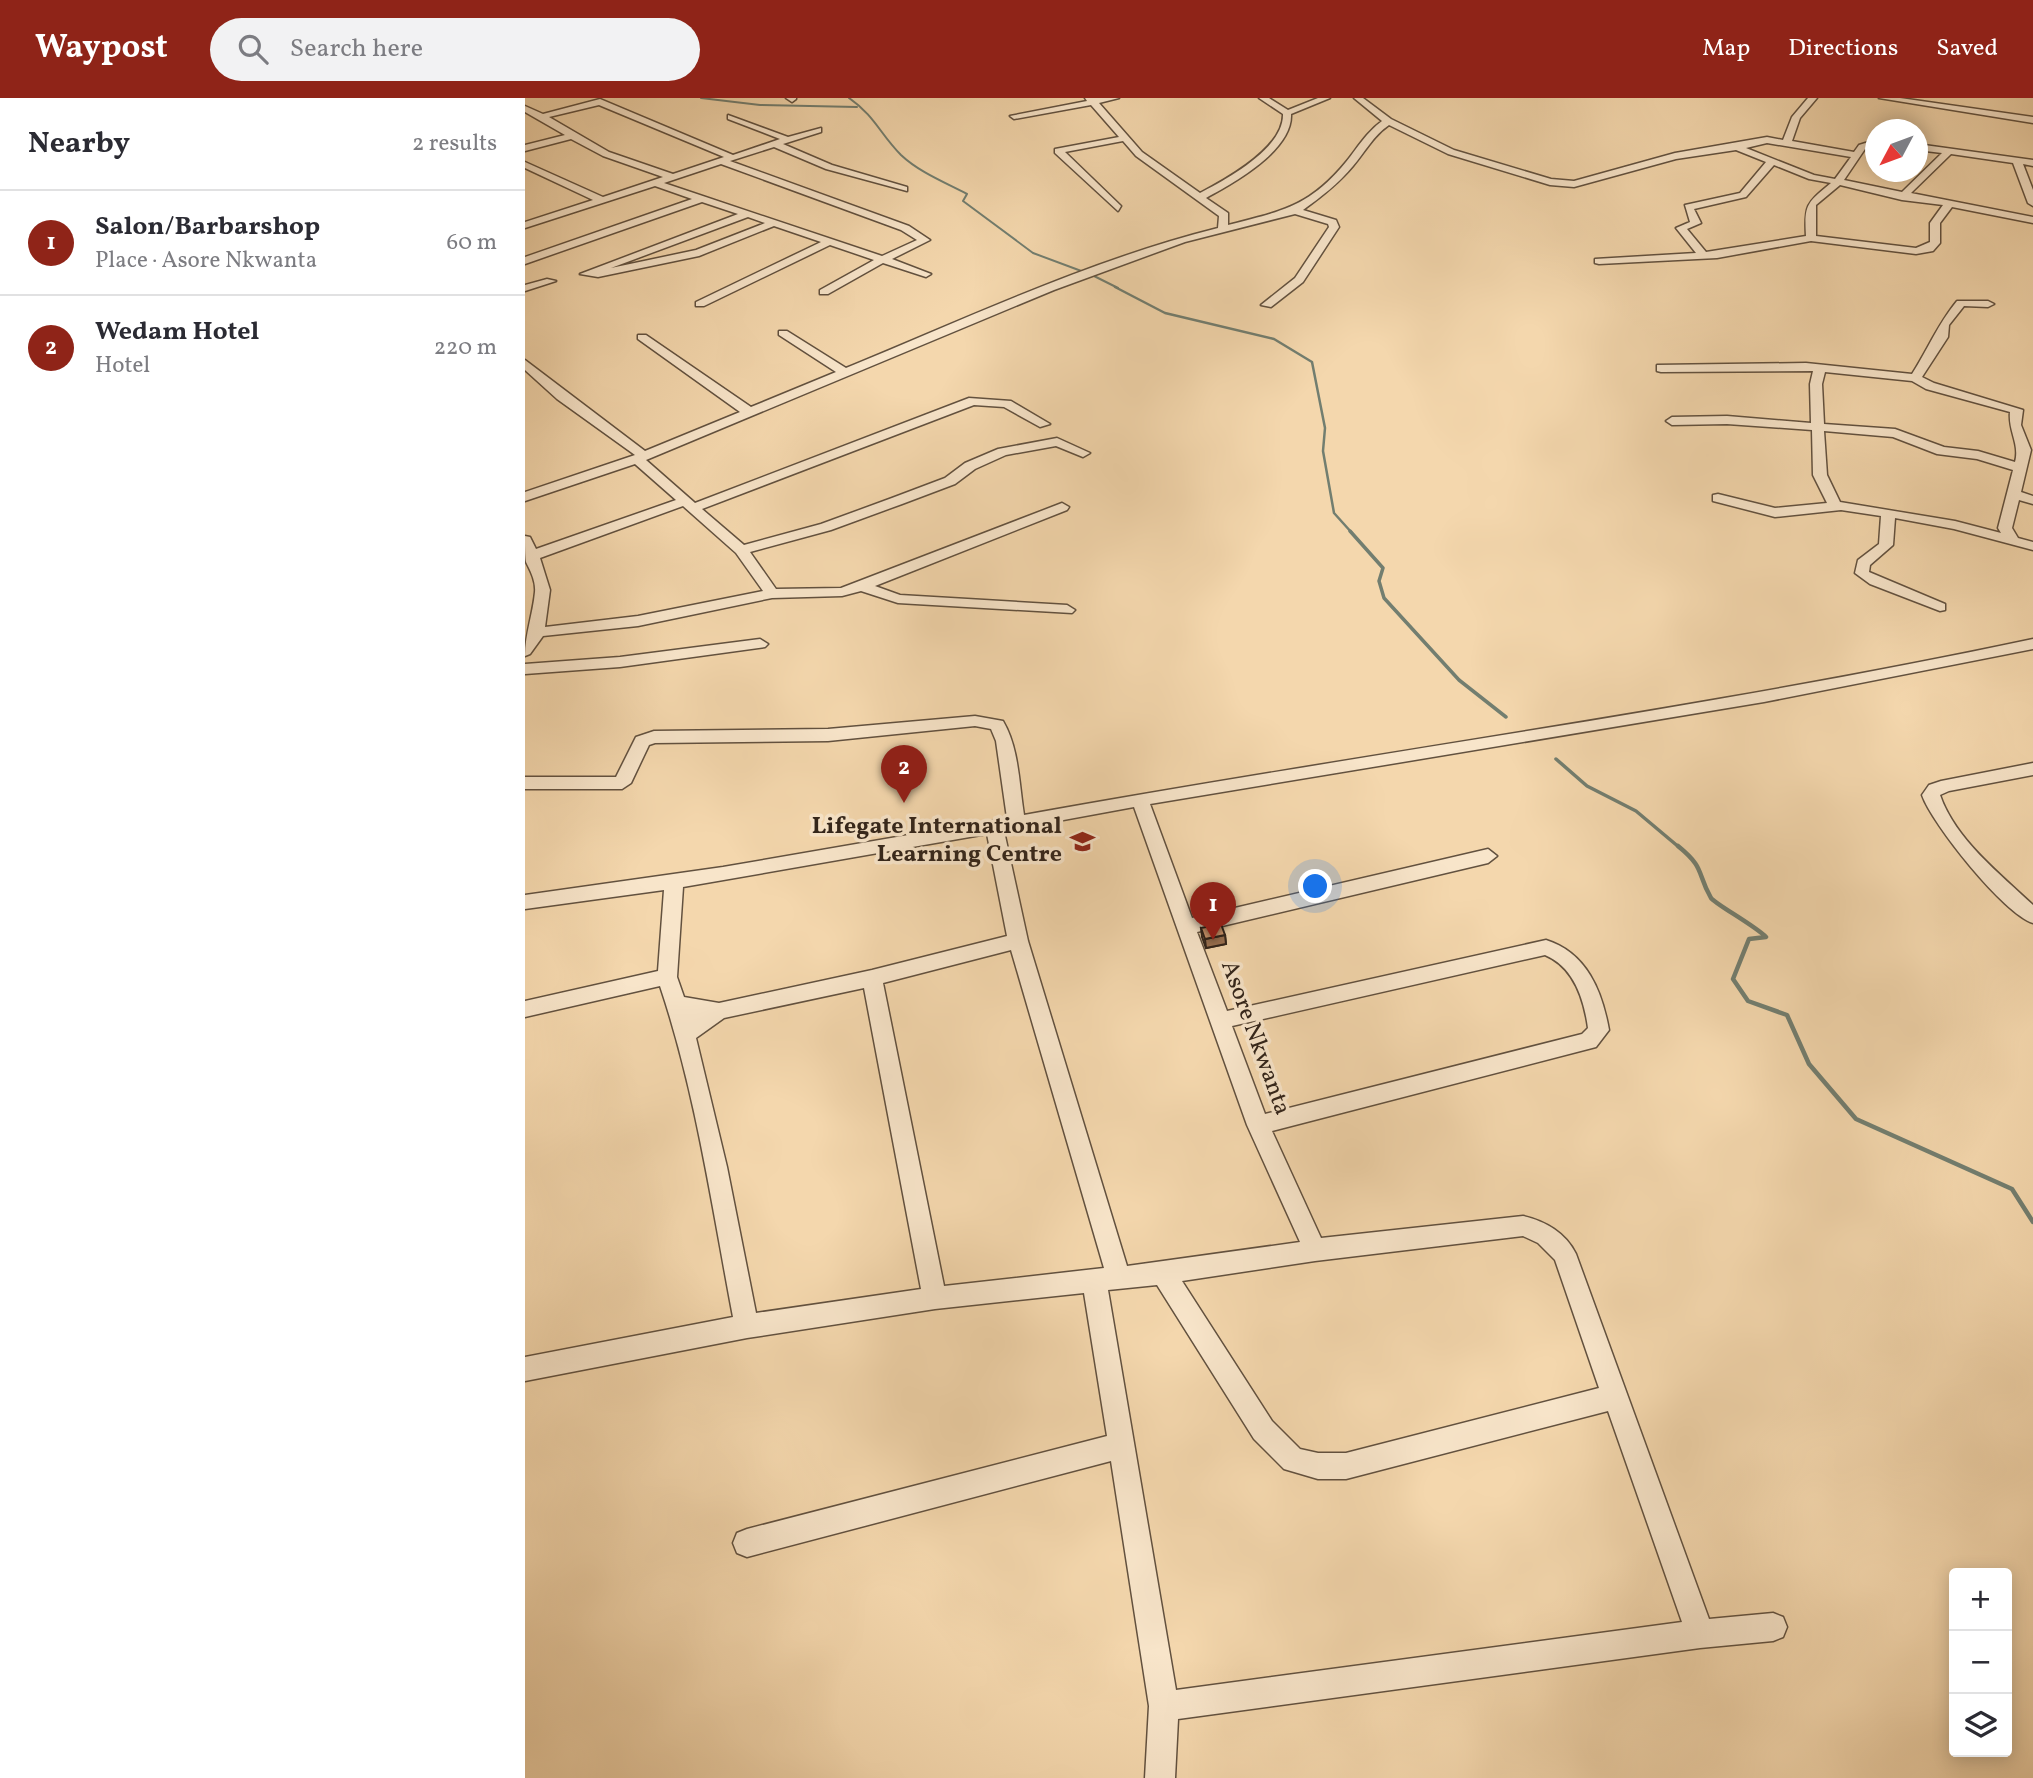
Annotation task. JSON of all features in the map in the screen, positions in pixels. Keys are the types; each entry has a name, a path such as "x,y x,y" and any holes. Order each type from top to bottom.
{"street":[{"path":"1014,116 1115,98"},
{"path":"1200,197 1237,178 1271,147 1286,126 1289,117 1287,113 1263,98"},
{"path":"1287,113 1327,98"},
{"path":"1357,98 1388,121 1467,158 1565,184 1691,152 1767,140 1857,155"},
{"path":"1787,142 1796,117 1813,98"},
{"path":"1887,98 2033,120"},
{"path":"1957,98 1958,109"},
{"path":"1091,101 1139,153 1224,215 1223,229"},
{"path":"545,116 600,102 728,160 905,228 925,240 881,260 824,292"},
{"path":"525,108 545,116 571,136 612,157 675,178"},
{"path":"731,117 789,140"},
{"path":"525,497 641,458 1050,288 1181,240 1289,213 1326,189 1349,165 1374,131 1388,121"},
{"path":"525,225 818,130"},
{"path":"525,148 571,136"},
{"path":"1118,208 1058,151 1125,138"},
{"path":"775,144 829,167 904,189"},
{"path":"1737,146 1806,176 1948,206 2033,220"},
{"path":"1811,238 1808,211 1819,196 1837,183 1865,147"},
{"path":"1928,149 2033,163"},
{"path":"1902,197 1948,152"},
{"path":"1703,255 1681,228 1696,223 1688,207 1743,195 1771,162"},
{"path":"2017,162 2033,205 2020,218"},
{"path":"525,165 604,201"},
{"path":"658,184 926,274"},
{"path":"525,261 701,198"},
{"path":"1599,261 1744,251 1811,238 1916,251 1929,249 1935,243 1935,223 1948,206"},
{"path":"525,212 547,218"},
{"path":"1268,305 1299,280 1334,227 1332,222 1289,213"},
{"path":"748,214 585,274 617,271 699,253 774,223"},
{"path":"700,304 829,242"},
{"path":"525,288 551,281"},
{"path":"1915,378 1942,337 1943,325 1961,303 1988,304"},
{"path":"783,333 843,372"},
{"path":"642,337 749,412"},
{"path":"525,364 561,396 641,458 741,550 763,591"},
{"path":"1661,368 1820,368 1915,378 1930,386 2017,410 2015,425 2025,450 2005,527 2013,541"},
{"path":"1820,368 1817,384 1820,475 1835,505"},
{"path":"528,557 689,505 973,401 1007,404 1044,424"},
{"path":"1672,421 1727,420 1895,433 1942,451 1978,455 2022,468"},
{"path":"741,550 826,527 897,501 950,481 970,466 1003,452 1057,442 1083,453"},
{"path":"2013,494 2033,500"},
{"path":"1718,498 1773,512 1794,513 1835,505 1888,512 2033,546"},
{"path":"538,632 638,621 763,591 830,594 887,577 1062,506"},
{"path":"1888,512 1887,545 1864,563 1862,573 1867,579 1906,590 1940,607"},
{"path":"525,540 528,557 543,590 537,615 538,632 525,651"},
{"path":"887,577 898,600"},
{"path":"862,586 898,600 1067,610"},
{"path":"525,669 620,662 760,644"},
{"path":"525,902 800,862 1140,800 1702,709 2025,645 2033,659"},
{"path":"525,783 622,783 642,741 654,737 828,735 975,721 997,725 1003,741 1016,822"},
{"path":"2033,769 1947,785 1935,789 1931,795 1939,815 1997,881 2033,916"},
{"name":"Asore Nkwanta","path":"1140,800 1258,1125 1315,1250"},
{"path":"994,826 1018,942 1106,1279 1119,1446 1164,1706 1160,1778"},
{"path":"1186,927 1488,856"},
{"path":"674,880 667,977 685,1035 716,1167 747,1326"},
{"path":"676,1004 719,1011 872,978 1018,942"},
{"path":"1220,1021 1546,947 1559,951 1575,967 1591,994 1599,1030 1589,1041 1258,1125"},
{"path":"525,1009 667,977"},
{"path":"872,978 935,1298"},
{"path":"685,1035 719,1011"},
{"path":"525,1365 747,1326 935,1298 1163,1273 1315,1250 1523,1226 1548,1236 1564,1254 1700,1634"},
{"path":"1163,1273 1263,1430 1293,1460 1318,1466 1346,1466 1614,1397"},
{"path":"747,1543 1119,1446"},
{"path":"1164,1706 1700,1634 1773,1628"}],"building":[{"path":"1221,924 1225,935 1205,939 1201,928"}],"waterway":[{"path":"701,98 760,105 857,107"},
{"path":"849,98 871,118 901,155 916,167 967,194 963,201 1033,253 1084,272"},
{"path":"1094,276 1118,288"},
{"path":"1115,287 1165,313 1274,339 1312,362 1325,428 1323,451 1334,513 1352,533"},
{"path":"1350,531 1383,568 1379,581 1384,598 1459,680 1506,717"},
{"path":"1556,759 1587,786 1636,811 1680,848"},
{"path":"1678,846 1697,866 1711,898 1766,937 1749,939 1733,979 1748,1001 1787,1015 1809,1064 1856,1119 2012,1189 2033,1222"}],"place":[{"name":"Wedam Hotel","path":"904,803"},
{"name":"Lifegate International Learning Centre","path":"1082,841"},
{"name":"Salon/Barbarshop","path":"1213,940"}]}
